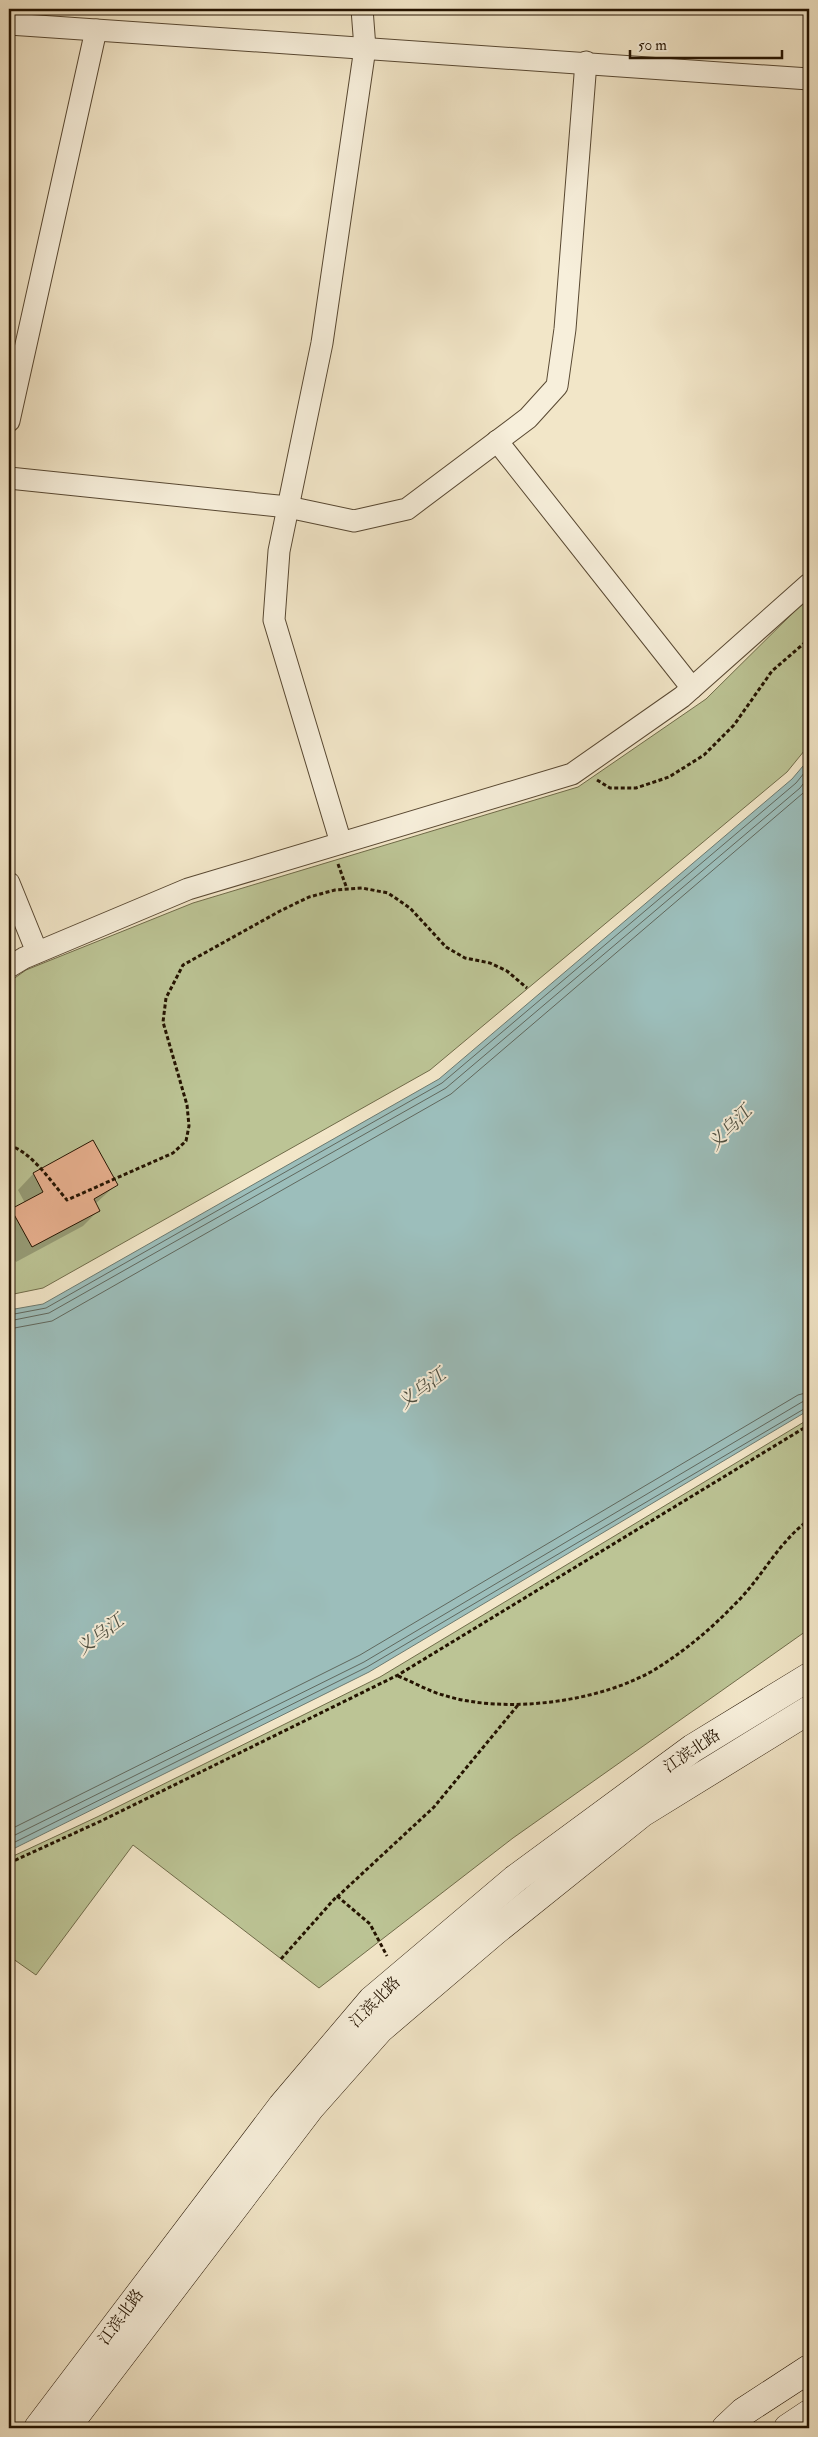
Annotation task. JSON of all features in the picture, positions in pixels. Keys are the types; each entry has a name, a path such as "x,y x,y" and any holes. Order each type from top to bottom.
{"main road":[{"name":"江滨北路","path":"38,2428 282,2106 372,2000 515,1880 693,1748 809,1677"},
{"name":"江滨北路","path":"66,2428 310,2108 380,2028 495,1931 642,1813 809,1710"},
{"path":"726,2428 743,2412 809,2369"},
{"path":"788,2428 809,2414"}],"street":[{"path":"341,843 274,620 279,551 322,343 365,48 362,9"},
{"path":"9,24 586,62 809,79"},
{"path":"9,421 96,30"},
{"path":"9,478 288,507 354,521 407,509 528,418 557,386 565,329 586,62"},
{"path":"497,441 692,688"},
{"path":"9,968 37,952 188,889 572,774 682,697 809,584"},
{"path":"9,884 37,952"}],"path":[{"path":"592,777 610,788 636,788 669,777 704,756 734,726 772,671 809,639"},
{"path":"9,1145 28,1156 68,1200 173,1153 186,1141 189,1126 187,1104 163,1022 166,998 183,965 280,911 309,898 335,890 362,888 388,893 410,908 446,947 465,958 490,963 507,970 527,988"},
{"path":"9,1862 102,1821 398,1675 809,1425"},
{"path":"398,1675 443,1696 483,1703 519,1704 573,1698 619,1686 658,1668 709,1630 737,1602 774,1554 799,1527 809,1520"},
{"path":"281,1959 338,1897 434,1807 519,1704"},
{"path":"338,1897 370,1924 397,1980"}],"green space":[{"path":"809,597 809,745 787,772 430,1070 43,1288 9,1295 9,982 26,970 193,903 578,787 706,699"},
{"path":"809,1419 809,1629 513,1838 319,1988 133,1845 36,1975 9,1956 9,1858 97,1817 380,1677"}],"water":[{"name":"义乌江","path":"809,759 809,1410 369,1672 9,1851 9,1310 43,1304 439,1079 792,779"}],"building":[{"path":"93,1140 118,1185 94,1199 100,1211 32,1247 11,1209 43,1192 33,1173"}]}
